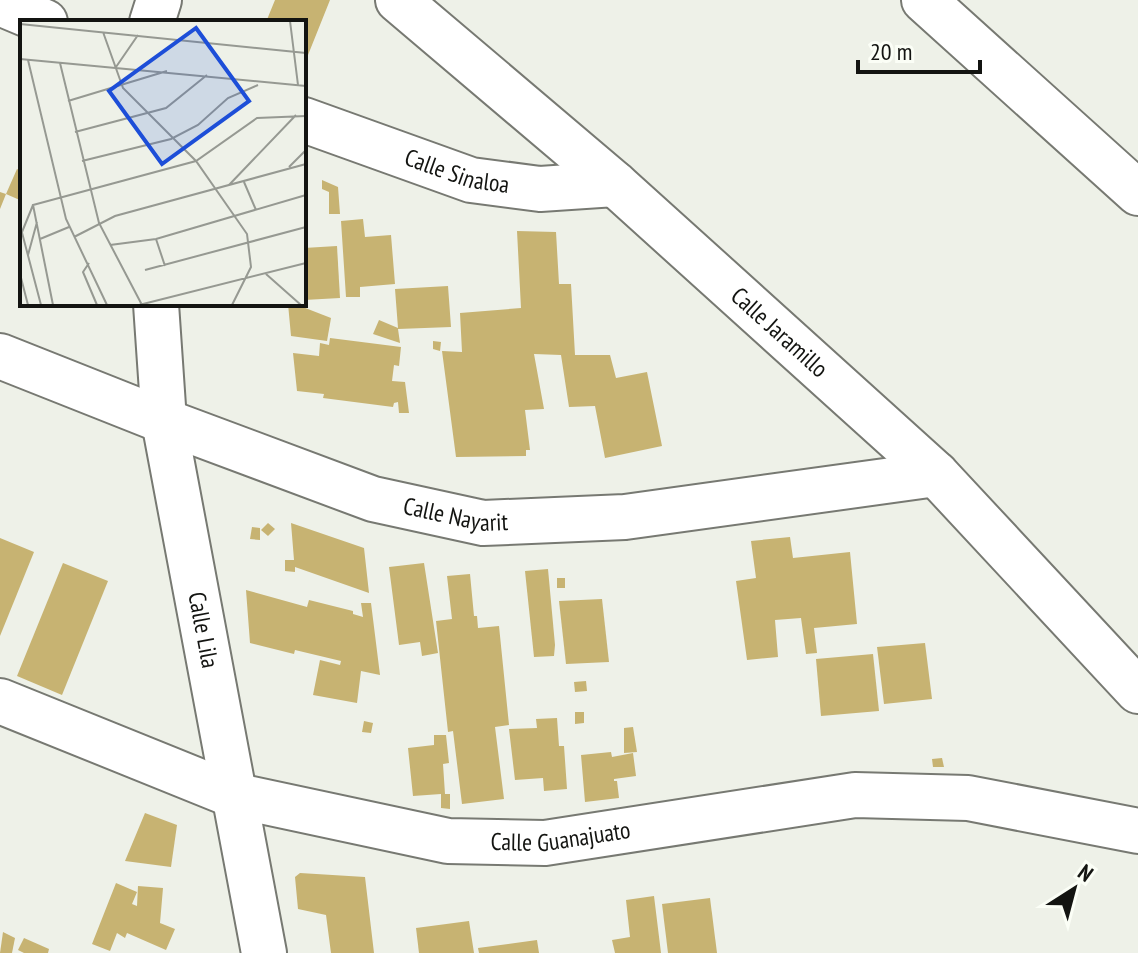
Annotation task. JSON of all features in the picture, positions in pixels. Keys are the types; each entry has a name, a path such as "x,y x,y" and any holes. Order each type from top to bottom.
{"street":[{"path":"153,20 159,0"},
{"name":"Calle Jaramillo","path":"398,0 615,184 936,474 1138,691"},
{"path":"924,0 1138,193"},
{"path":"0,3 40,20"},
{"name":"Calle Sinaloa","path":"306,121 471,180 540,189 615,184"},
{"name":"Calle Lila","path":"156,306 164,421 264,953"},
{"name":"Calle Nayarit","path":"0,356 373,499 483,523 625,517 936,474"},
{"name":"Calle Guanajuato","path":"0,701 233,795 448,841 545,843 855,795 968,798 1138,831"}],"building":[{"path":"275,0 330,0 306,60 306,20 267,20"},
{"path":"17,169 20,171 20,200 6,194"},
{"path":"322,180 338,187 340,214 329,214 329,192 322,189"},
{"path":"0,192 6,194 0,209"},
{"path":"363,219 365,237 391,235 395,284 360,287 360,297 346,297 341,221"},
{"path":"517,231 556,232 559,284 571,284 575,355 610,355 616,378 647,372 662,446 605,458 595,406 569,407 561,355 534,354 544,409 525,410 530,450 526,450 526,456 456,457 442,351 462,352 460,313 521,308"},
{"path":"337,246 340,298 306,300 306,248"},
{"path":"448,286 451,327 398,329 400,343 373,334 379,320 398,328 395,289"},
{"path":"288,306 300,306 331,318 327,341 291,336"},
{"path":"330,338 401,347 399,366 394,365 392,381 405,382 409,413 399,413 398,402 393,407 323,398 324,394 297,391 293,353 319,356 320,343 329,345"},
{"path":"433,341 441,342 440,351 433,349"},
{"path":"268,523 275,529 268,536 261,530"},
{"path":"291,523 364,548 369,593 295,567 295,572 285,571 285,560 294,560"},
{"path":"252,527 260,528 260,540 250,539"},
{"path":"790,537 793,558 850,552 857,624 814,628 817,653 806,654 801,618 775,620 778,657 747,660 736,581 756,578 751,541"},
{"path":"0,538 34,552 0,636"},
{"path":"63,563 108,581 62,695 17,676"},
{"path":"424,563 438,653 422,656 420,642 399,645 389,567"},
{"path":"548,569 554,656 534,657 525,571"},
{"path":"470,574 478,628 499,626 509,725 495,727 504,799 462,804 453,731 448,732 436,621 452,619 447,576"},
{"path":"557,578 565,578 565,588 557,588"},
{"path":"246,590 307,607 309,600 353,611 353,614 363,617 361,603 371,603 380,675 361,671 357,703 313,695 320,660 340,665 341,661 250,643"},
{"path":"602,599 609,662 566,664 559,601"},
{"path":"925,643 932,699 884,704 877,647"},
{"path":"873,654 879,711 821,716 816,659"},
{"path":"586,681 587,691 575,692 574,682"},
{"path":"575,712 584,712 584,723 575,724"},
{"path":"557,718 559,746 564,746 567,789 544,791 543,778 515,780 509,729 537,728 536,719"},
{"path":"364,721 373,723 371,733 362,732"},
{"path":"633,727 637,752 624,753 624,728"},
{"path":"434,735 446,735 449,763 443,764 445,794 450,794 450,809 441,808 441,794 413,796 408,748 434,745"},
{"path":"611,752 612,757 633,753 636,776 614,779 619,798 585,802 581,755"},
{"path":"942,758 944,767 933,767 932,759"},
{"path":"145,813 177,825 171,867 125,861"},
{"path":"300,873 365,877 374,953 331,953 326,915 298,909 295,877"},
{"path":"116,883 137,892 132,904 137,906 138,886 163,888 160,923 175,929 166,950 127,933 125,938 117,933 110,951 92,944"},
{"path":"654,896 661,953 615,953 612,940 630,937 626,900"},
{"path":"710,898 717,953 668,953 662,904"},
{"path":"469,921 474,953 419,953 416,928"},
{"path":"3,932 15,938 12,953 0,953"},
{"path":"24,938 49,949 48,953 18,950"},
{"path":"537,940 539,953 479,953 478,948"}]}
